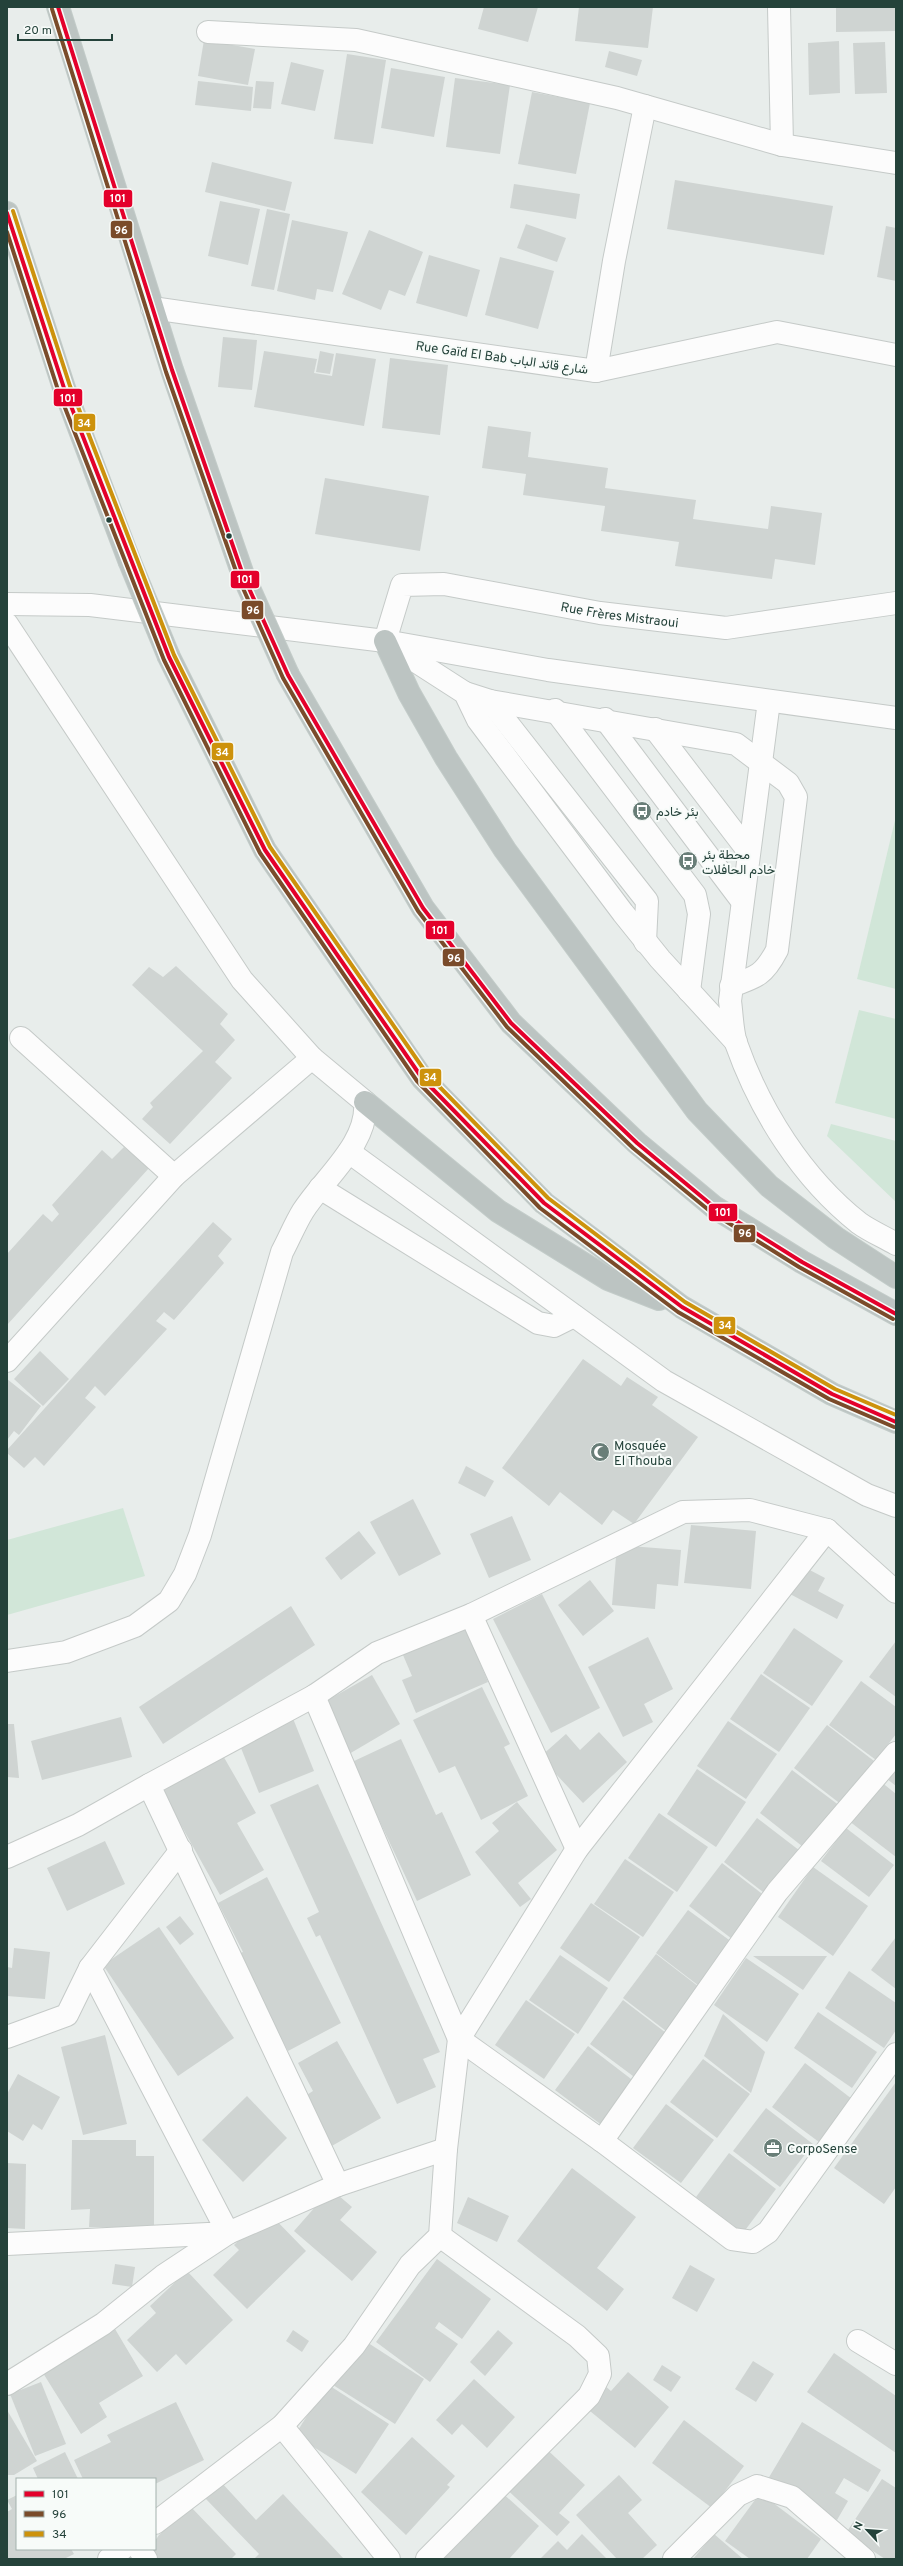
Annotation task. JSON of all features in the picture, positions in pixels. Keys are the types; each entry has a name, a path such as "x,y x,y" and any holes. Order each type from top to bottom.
{"highway":[{"path":"58,7 152,308 243,575 288,675 423,908 511,1023 637,1143 714,1207 802,1262 896,1314"},
{"path":"7,213 64,388 129,560 169,657 265,850 422,1078 544,1203 682,1307 832,1394 896,1422"},
{"path":"385,641 409,693 446,758 505,850 696,1111 769,1186 836,1238 896,1277"},
{"path":"365,1102 498,1211 608,1279 682,1307"}],"street":[{"path":"779,7 782,145"},
{"path":"208,32 356,40 645,106 782,145 896,163"},
{"path":"596,371 614,261 645,106"},
{"name":"Rue Gaïd El Bab شارع قائد الباب","path":"152,308 596,371 777,332 896,355"},
{"name":"Rue Frères Mistraoui","path":"385,641 402,585 444,584 600,613 726,628 896,603"},
{"path":"7,604 90,604 385,641 548,670 896,718"},
{"path":"7,624 242,980 312,1058 365,1102 366,1114 361,1131 349,1152 302,1212 282,1252 200,1535 185,1574 169,1601 135,1626 66,1652 7,1661"},
{"path":"385,641 465,693 490,700 556,710 736,744 788,783 796,797 777,950 768,968 753,979 731,986"},
{"path":"465,693 478,720 645,942 736,1042"},
{"path":"490,700 647,901 645,942"},
{"path":"769,701 731,986 730,1001 736,1042 764,1106 782,1138 814,1180 859,1223 896,1244"},
{"path":"556,710 696,895 699,914 689,991"},
{"path":"605,720 742,901"},
{"path":"655,729 749,852"},
{"path":"21,1038 174,1176"},
{"path":"7,1361 174,1176 312,1058"},
{"path":"349,1152 664,1381 860,1491 896,1506"},
{"path":"320,1188 538,1323 554,1326 574,1316"},
{"path":"7,1857 78,1825 314,1696 377,1653 471,1615 683,1512 750,1510 827,1530 896,1592"},
{"path":"156,2522 282,2426 354,2346 410,2265 440,2236 446,2149 459,2039 577,1849 827,1530"},
{"path":"471,1615 577,1849"},
{"path":"314,1696 459,2039 602,2141 732,2239 753,2242 768,2232 896,2054"},
{"path":"602,2141 777,1892 896,1753"},
{"path":"149,1785 338,2185"},
{"path":"7,2037 67,2015 90,1968 181,1850"},
{"path":"90,1968 228,2233"},
{"path":"7,2384 103,2324 163,2276 228,2233 338,2185 446,2149"},
{"path":"7,2244 228,2233"},
{"path":"427,2559 589,2396 600,2374 598,2356 577,2336 440,2236"},
{"path":"858,2341 896,2364"},
{"path":"282,2426 389,2559"},
{"path":"674,2559 738,2494 757,2486 792,2497 864,2559"},
{"path":"109,2559 121,2550"},
{"path":"140,2550 146,2559"}],"green space":[{"path":"896,816 896,989 857,979"},
{"path":"859,1010 896,1019 896,1119 835,1103"},
{"path":"831,1124 896,1141 896,1202 827,1136"},
{"path":"123,1508 145,1576 7,1615 7,1540"}],"building":[{"path":"484,7 538,7 528,42 478,29"},
{"path":"579,7 653,7 648,48 575,41"},
{"path":"836,7 896,7 896,31 836,32"},
{"path":"204,40 255,49 248,85 198,76"},
{"path":"839,41 840,93 809,95 808,43"},
{"path":"885,42 887,93 855,94 853,43"},
{"path":"609,51 642,60 637,76 605,67"},
{"path":"347,54 386,60 373,144 334,139"},
{"path":"291,62 324,70 315,111 281,104"},
{"path":"391,68 445,77 434,137 381,128"},
{"path":"455,78 510,85 500,154 446,147"},
{"path":"198,81 253,87 251,111 195,105"},
{"path":"256,81 274,82 271,109 253,108"},
{"path":"532,92 590,103 576,174 518,164"},
{"path":"212,162 292,182 285,211 205,192"},
{"path":"675,180 833,206 824,255 667,229"},
{"path":"514,184 580,194 576,219 510,208"},
{"path":"220,201 260,209 248,265 208,256"},
{"path":"267,209 290,214 274,290 251,286"},
{"path":"292,220 348,232 333,292 317,289 315,300 277,291"},
{"path":"526,224 566,238 557,262 517,248"},
{"path":"886,226 896,228 896,281 877,277"},
{"path":"369,230 423,252 405,296 389,290 381,310 342,294"},
{"path":"429,255 480,270 467,317 416,303"},
{"path":"500,257 554,271 538,329 485,315"},
{"path":"223,337 257,340 252,390 218,387"},
{"path":"264,351 317,359 314,373 332,376 336,353 376,359 364,426 254,407"},
{"path":"320,351 334,354 330,374 316,372"},
{"path":"390,358 448,365 440,435 382,428"},
{"path":"488,426 531,432 528,457 608,468 605,488 696,500 693,519 768,529 771,506 822,513 815,565 775,559 772,579 675,566 679,542 601,531 605,506 523,495 526,474 482,468"},
{"path":"325,478 429,496 420,551 315,534"},
{"path":"176,966 228,1014 220,1024 235,1040 215,1062 232,1078 170,1144 142,1119 153,1107 150,1103 203,1051 132,985 149,967 163,977"},
{"path":"124,1147 149,1168 7,1325 7,1254 43,1214 52,1222 59,1214 52,1205 102,1150 112,1159"},
{"path":"213,1222 232,1239 218,1256 224,1263 174,1320 164,1312 156,1321 167,1329 105,1396 95,1386 85,1398 96,1407 44,1466 35,1457 24,1468 7,1453 7,1450"},
{"path":"40,1351 69,1379 43,1406 14,1379"},
{"name":"Mosquée El Thouba","path":"583,1359 621,1386 627,1377 658,1397 652,1405 698,1437 634,1524 613,1510 602,1525 560,1492 549,1506 502,1468"},
{"path":"7,1379 41,1406 19,1435 14,1431 7,1440"},
{"path":"466,1466 494,1481 485,1497 458,1483"},
{"path":"413,1499 441,1554 399,1576 370,1522"},
{"path":"512,1516 531,1560 489,1578 470,1534"},
{"path":"691,1525 756,1531 751,1589 684,1583"},
{"path":"359,1531 376,1553 341,1580 325,1558"},
{"path":"617,1545 681,1550 678,1586 657,1584 655,1609 612,1605"},
{"path":"804,1567 825,1578 818,1591 844,1605 837,1619 790,1594"},
{"path":"590,1580 614,1611 583,1636 558,1605"},
{"path":"542,1594 600,1708 551,1733 493,1619"},
{"path":"291,1606 315,1645 163,1744 139,1707"},
{"path":"463,1622 488,1682 416,1713 402,1680 412,1676 400,1648"},
{"path":"794,1628 843,1661 812,1706 763,1673"},
{"path":"648,1637 673,1689 644,1704 653,1722 623,1737 588,1667"},
{"path":"896,1641 896,1697 869,1677"},
{"path":"761,1674 810,1708 779,1752 730,1719"},
{"path":"372,1675 400,1724 349,1754 321,1704"},
{"path":"861,1681 896,1707 896,1734 876,1760 829,1725"},
{"path":"482,1687 510,1744 504,1747 528,1796 481,1820 455,1766 439,1773 413,1720"},
{"path":"292,1716 314,1771 259,1793 237,1738"},
{"path":"121,1717 132,1757 42,1780 31,1741"},
{"path":"728,1721 777,1754 746,1799 697,1766"},
{"path":"7,1724 14,1724 19,1778 7,1777"},
{"path":"827,1725 874,1761 842,1805 794,1768"},
{"path":"599,1732 627,1762 583,1803 540,1757 566,1734 580,1750"},
{"path":"401,1739 436,1815 442,1812 471,1875 417,1901 352,1762"},
{"path":"218,1747 256,1813 237,1823 264,1870 220,1895 157,1782"},
{"path":"896,1767 896,1786 887,1779"},
{"path":"697,1769 746,1802 716,1847 667,1814"},
{"path":"792,1770 840,1806 807,1850 760,1813"},
{"path":"880,1781 896,1794 896,1857 849,1821"},
{"path":"318,1784 440,2052 423,2059 436,2087 397,2104 320,1935 316,1937 307,1918 319,1912 270,1805"},
{"path":"517,1802 557,1850 518,1883 531,1899 520,1907 475,1852 499,1831 492,1823"},
{"path":"659,1813 708,1847 677,1892 628,1858"},
{"path":"757,1818 804,1854 771,1898 724,1862"},
{"path":"846,1828 894,1865 869,1897 821,1861"},
{"path":"105,1841 125,1884 67,1911 47,1868"},
{"path":"625,1859 674,1892 643,1937 594,1904"},
{"path":"722,1863 769,1899 736,1942 689,1906"},
{"path":"813,1867 868,1906 833,1956 778,1917"},
{"path":"267,1877 341,2023 288,2051 238,1954 243,1952 218,1903"},
{"path":"591,1903 640,1937 609,1982 560,1948"},
{"path":"688,1910 736,1945 703,1989 656,1953"},
{"path":"180,1916 194,1934 180,1945 166,1927"},
{"path":"159,1927 234,2038 178,2076 103,1965"},
{"path":"896,1937 896,1989 871,1970"},
{"path":"14,1948 50,1952 45,1999 7,1996 7,1967 12,1968"},
{"path":"656,1954 703,1990 670,2034 623,1998"},
{"path":"560,1955 608,1988 578,2034 529,2000"},
{"path":"753,1956 827,1956 803,1990"},
{"path":"746,1958 799,1994 767,2042 714,2005"},
{"path":"849,1971 896,2003 896,2030 884,2048 825,2008"},
{"path":"526,2000 575,2034 544,2079 495,2045"},
{"path":"623,2000 670,2036 637,2079 590,2044"},
{"path":"818,2012 877,2052 852,2088 794,2048"},
{"path":"723,2014 765,2052 751,2093 704,2056"},
{"path":"105,2035 127,2124 83,2135 61,2047"},
{"path":"337,2041 381,2118 330,2147 302,2098 313,2091 298,2063"},
{"path":"588,2046 635,2082 603,2126 555,2090"},
{"path":"703,2059 750,2094 717,2138 670,2102"},
{"path":"805,2063 852,2099 819,2142 772,2107"},
{"path":"18,2074 60,2097 42,2130 33,2124 23,2141 7,2131 7,2094"},
{"path":"896,2082 896,2187 884,2204 834,2168"},
{"path":"247,2096 287,2138 243,2182 202,2140"},
{"path":"666,2104 714,2140 681,2183 633,2148"},
{"name":"CorpoSense","path":"766,2108 813,2144 780,2187 733,2151"},
{"path":"72,2140 136,2140 136,2156 154,2156 154,2227 89,2227 90,2209 71,2210"},
{"path":"729,2153 776,2189 743,2233 696,2197"},
{"path":"7,2163 26,2164 25,2229 7,2228"},
{"path":"572,2168 636,2217 597,2268 624,2289 607,2311 517,2241"},
{"path":"331,2189 352,2207 340,2220 377,2252 352,2281 294,2231"},
{"path":"468,2197 509,2216 497,2242 457,2223"},
{"path":"268,2212 306,2251 247,2309 213,2275 239,2250 234,2245"},
{"path":"437,2259 491,2299 462,2339 439,2322 435,2328 458,2344 430,2382 376,2342"},
{"path":"115,2264 135,2267 132,2287 112,2284"},
{"path":"690,2265 715,2279 697,2312 672,2298"},
{"path":"187,2271 233,2320 186,2365 176,2354 157,2372 127,2340 156,2313 150,2306"},
{"path":"115,2329 143,2376 99,2403 107,2417 81,2434 43,2373"},
{"path":"293,2330 309,2341 302,2352 286,2341"},
{"path":"498,2330 513,2343 485,2376 470,2362"},
{"path":"362,2339 424,2379 395,2424 333,2385"},
{"path":"834,2353 896,2396 896,2453 807,2392"},
{"path":"753,2361 774,2374 756,2402 735,2389"},
{"path":"662,2365 681,2377 671,2392 653,2380"},
{"path":"628,2372 669,2407 635,2448 579,2402 598,2380 611,2391"},
{"path":"474,2379 515,2417 487,2448 462,2424 452,2435 436,2420"},
{"path":"41,2382 66,2444 35,2456 10,2394"},
{"path":"327,2384 389,2424 356,2474 295,2435"},
{"path":"176,2402 204,2460 156,2484 156,2478 83,2478 74,2460 111,2442 107,2435"},
{"path":"7,2410 37,2461 14,2475 7,2475"},
{"path":"684,2420 744,2466 712,2508 652,2463"},
{"path":"802,2422 881,2470 868,2492 844,2478 835,2493 848,2501 837,2520 768,2479"},
{"path":"412,2437 455,2476 447,2485 450,2487 406,2535 361,2492"},
{"path":"540,2443 585,2485 559,2513 570,2522 557,2536 502,2485"},
{"path":"65,2452 78,2478 38,2478 33,2468"},
{"path":"619,2475 642,2500 628,2513 657,2545 642,2559 617,2559 576,2515"},
{"path":"882,2479 896,2488 896,2559 885,2559 846,2533"},
{"path":"221,2482 256,2520 283,2494 344,2559 254,2559 259,2554 205,2498"},
{"path":"499,2490 539,2526 509,2559 436,2559"},
{"path":"760,2493 821,2539 807,2559 750,2559 725,2541"},
{"path":"16,2496 16,2550 72,2550 74,2554 64,2559 7,2559 7,2512 12,2509 7,2500"},
{"path":"190,2506 236,2554 231,2559 154,2559 148,2550 156,2550 156,2540"},
{"path":"582,2534 607,2559 540,2559 558,2541 567,2550"},
{"path":"714,2534 743,2559 693,2559"}],"transit line":[{"name":"101","path":"58,7 172,370 243,575 288,675 423,908 511,1023 637,1143 714,1207 802,1262 896,1314"},
{"name":"96","path":"52,9 166,372 238,577 283,678 418,911 507,1027 633,1148 711,1212 799,1267 893,1319"},
{"name":"34","path":"13,211 70,386 174,655 270,847 427,1074 548,1198 685,1302 835,1389 896,1415"},
{"name":"101","path":"7,213 64,388 169,657 265,850 422,1078 544,1203 682,1307 832,1394 896,1422"},
{"name":"96","path":"7,232 58,390 164,660 260,853 417,1081 540,1208 678,1312 829,1399 894,1427"}],"place":[{"name":"بئر خادم","path":"642,811"},
{"name":"محطة بئر خادم الحافلات","path":"688,861"},
{"name":"Mosquée El Thouba","path":"600,1452"},
{"name":"CorpoSense","path":"773,2148"}]}
